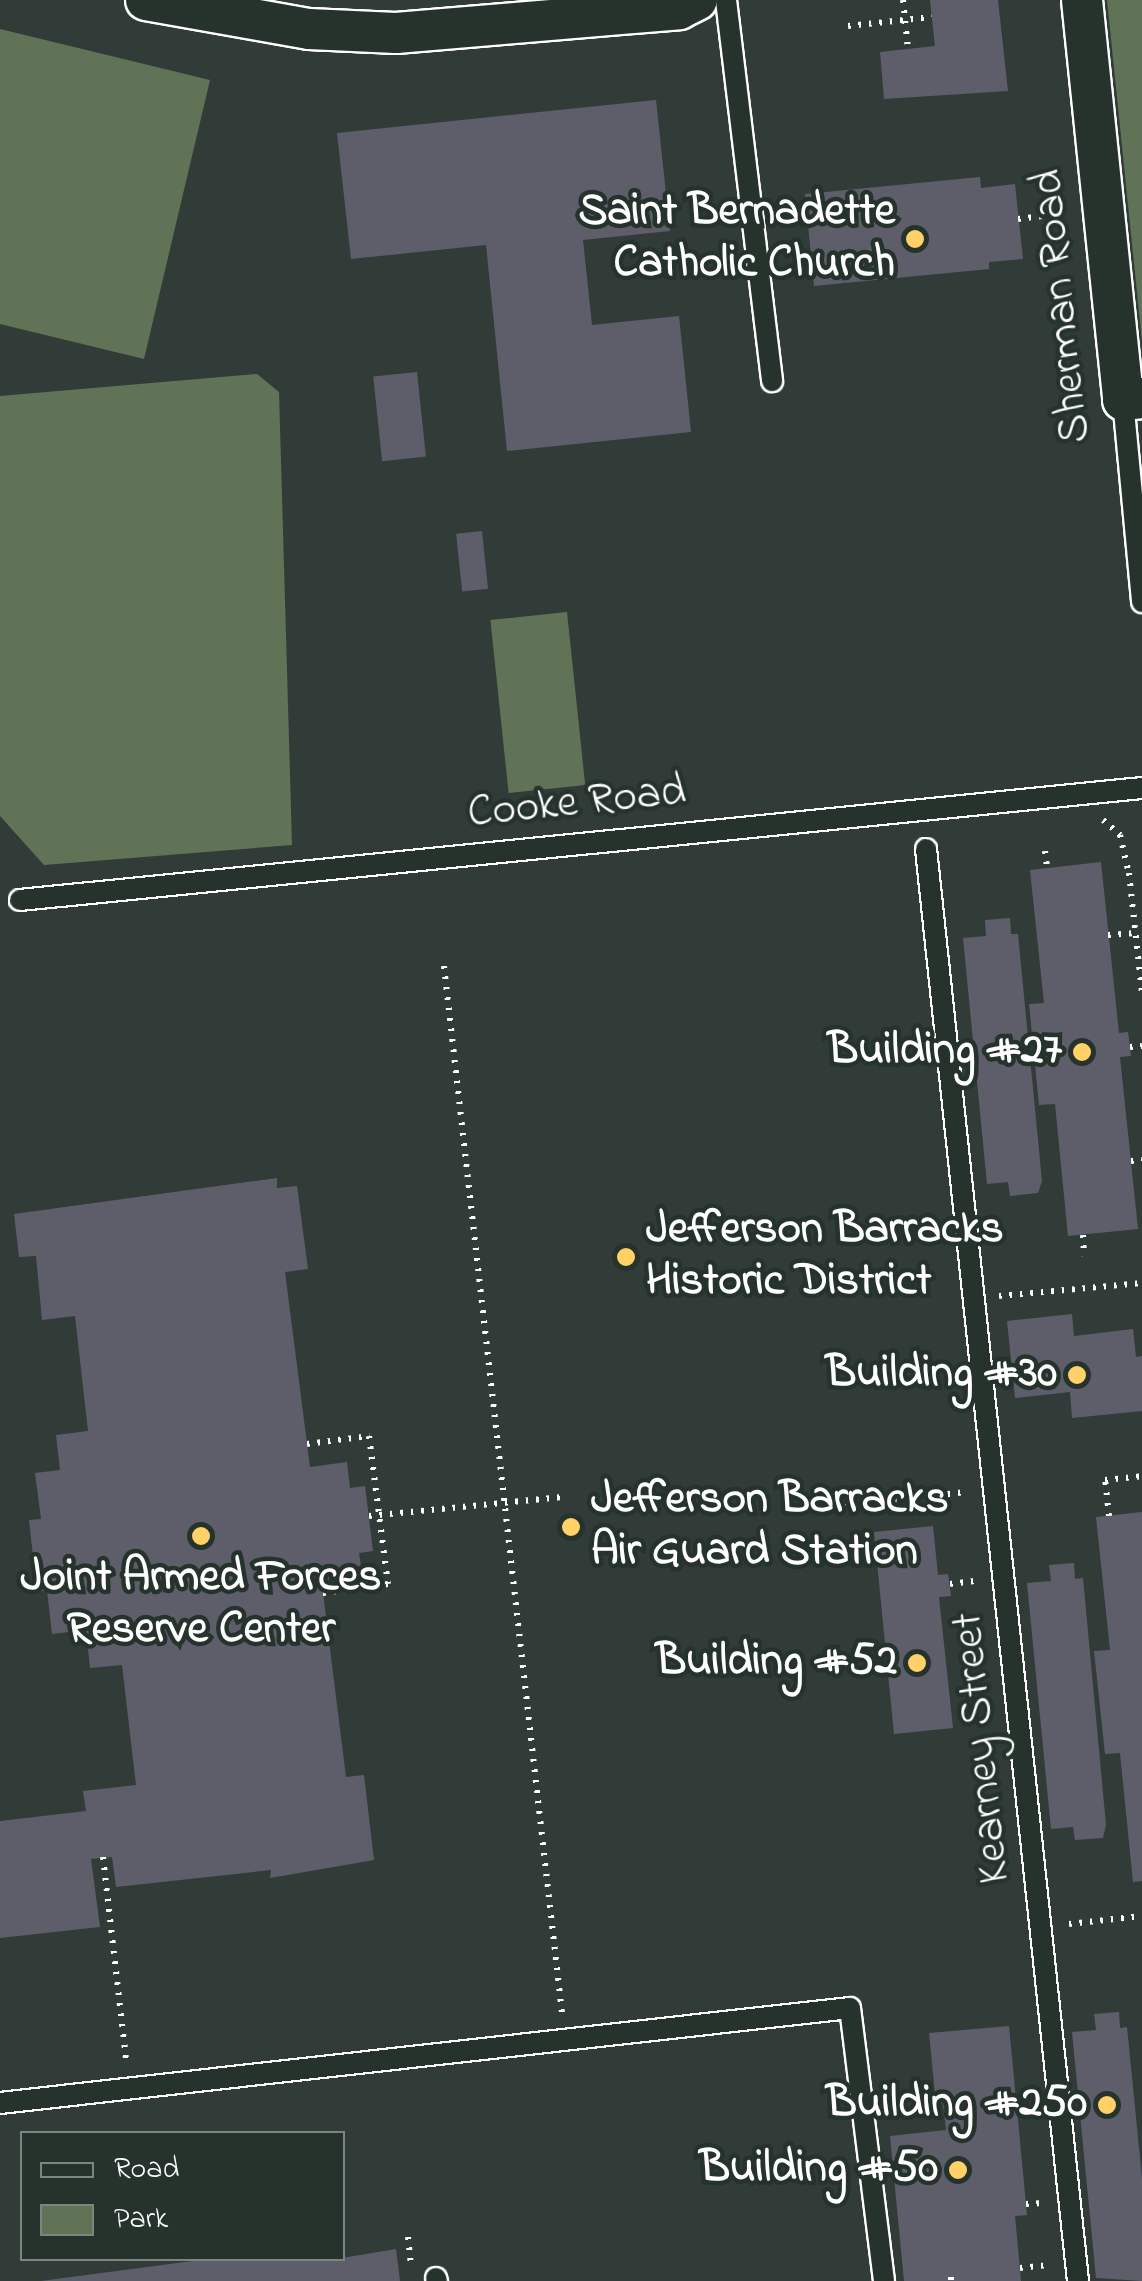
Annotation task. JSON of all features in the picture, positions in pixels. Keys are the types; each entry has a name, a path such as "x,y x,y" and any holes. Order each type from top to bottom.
{"street":[{"path":"146,0 309,29 396,33 679,9 697,0"},
{"name":"Sherman Road","path":"1082,0 1132,399"}],"lane":[{"path":"726,0 772,380"},
{"name":"Sherman Road","path":"1132,399 1142,602"},
{"name":"Cooke Road","path":"20,900 1142,788"},
{"name":"Kearney Street","path":"926,849 997,1489 1078,2281"},
{"path":"0,2102 850,2008 884,2281"}],"path":[{"path":"903,0 908,49"},
{"path":"848,26 932,17"},
{"path":"1104,820 1120,835 1142,992"},
{"path":"1045,850 1047,868"},
{"path":"1108,936 1136,932"},
{"path":"444,966 566,2040"},
{"path":"1130,1047 1142,1046"},
{"path":"1130,1160 1142,1160"},
{"path":"1083,1235 1084,1256"},
{"path":"976,1298 1142,1283"},
{"path":"307,1444 369,1436 388,1584 323,1593"},
{"path":"1109,1516 1105,1480 1142,1476"},
{"path":"791,1512 997,1489"},
{"path":"918,1506 928,1504 930,1496"},
{"path":"368,1516 562,1497"},
{"path":"869,1503 884,1509"},
{"path":"950,1584 976,1581"},
{"path":"103,1857 130,2088"},
{"path":"1042,1926 1142,1916"}],"green space":[{"path":"1107,0 1142,0 1142,341"},
{"path":"0,29 210,80 144,359 0,324"},
{"path":"257,374 279,392 292,845 44,865 0,816 0,396"},
{"path":"567,612 585,785 509,793 490,620"}],"building":[{"path":"930,0 998,0 1008,91 884,99 880,52 935,46"},
{"path":"656,100 670,231 583,240 592,325 679,316 691,432 507,451 486,245 351,259 337,133"},
{"name":"Saint Bernadette Catholic Church","path":"980,177 981,188 1015,184 1023,259 989,262 989,269 814,286 805,194"},
{"path":"417,372 426,457 382,461 373,377"},
{"path":"482,531 488,589 462,591 456,534"},
{"name":"Building #27","path":"1101,862 1119,1033 1128,1032 1131,1056 1120,1057 1138,1229 1068,1236 1055,1104 1039,1105 1029,1004 1044,1003 1030,870"},
{"path":"1010,918 1011,934 1018,934 1042,1181 1038,1193 1010,1196 1008,1182 987,1184 963,938 986,936 985,920"},
{"name":"Joint Armed Forces Reserve Center","path":"277,1178 277,1188 297,1186 308,1269 285,1272 310,1467 347,1462 350,1488 365,1486 373,1551 359,1553 363,1580 322,1585 346,1777 364,1775 374,1860 270,1878 271,1870 116,1887 112,1857 91,1859 100,1927 0,1938 0,1821 86,1811 83,1791 136,1785 122,1665 90,1668 86,1630 52,1634 47,1590 37,1592 29,1520 41,1519 35,1473 60,1470 56,1435 88,1431 75,1316 42,1320 36,1256 19,1257 14,1214"},
{"name":"Building #30","path":"1072,1314 1074,1336 1133,1329 1136,1357 1142,1356 1142,1411 1072,1418 1070,1392 1015,1398 1007,1321"},
{"path":"1142,1512 1142,1881 1133,1882 1120,1753 1105,1754 1094,1651 1110,1650 1096,1517"},
{"name":"Building #52","path":"933,1526 938,1575 948,1574 951,1596 939,1597 953,1728 894,1734 874,1532"},
{"path":"1074,1563 1075,1579 1083,1578 1106,1825 1103,1838 1075,1840 1073,1827 1051,1829 1027,1583 1051,1581 1049,1565"},
{"name":"Building #250","path":"1119,2012 1120,2028 1127,2027 1142,2178 1142,2281 1096,2278 1072,2032 1096,2030 1094,2014"},
{"name":"Building #50","path":"1009,2026 1027,2215 1015,2216 1021,2281 904,2281 890,2136 946,2130 943,2103 936,2104 929,2033"},
{"path":"396,2249 400,2281 41,2281 192,2261 345,2261 345,2258"}],"place":[{"name":"Saint Bernadette Catholic Church","path":"915,239"},
{"name":"Building #27","path":"1082,1052"},
{"name":"Jefferson Barracks Historic District","path":"626,1257"},
{"name":"Building #30","path":"1077,1375"},
{"name":"Jefferson Barracks Air Guard Station","path":"571,1527"},
{"name":"Joint Armed Forces Reserve Center","path":"201,1536"},
{"name":"Building #52","path":"917,1663"},
{"name":"Building #250","path":"1107,2105"},
{"name":"Building #50","path":"958,2170"}]}
